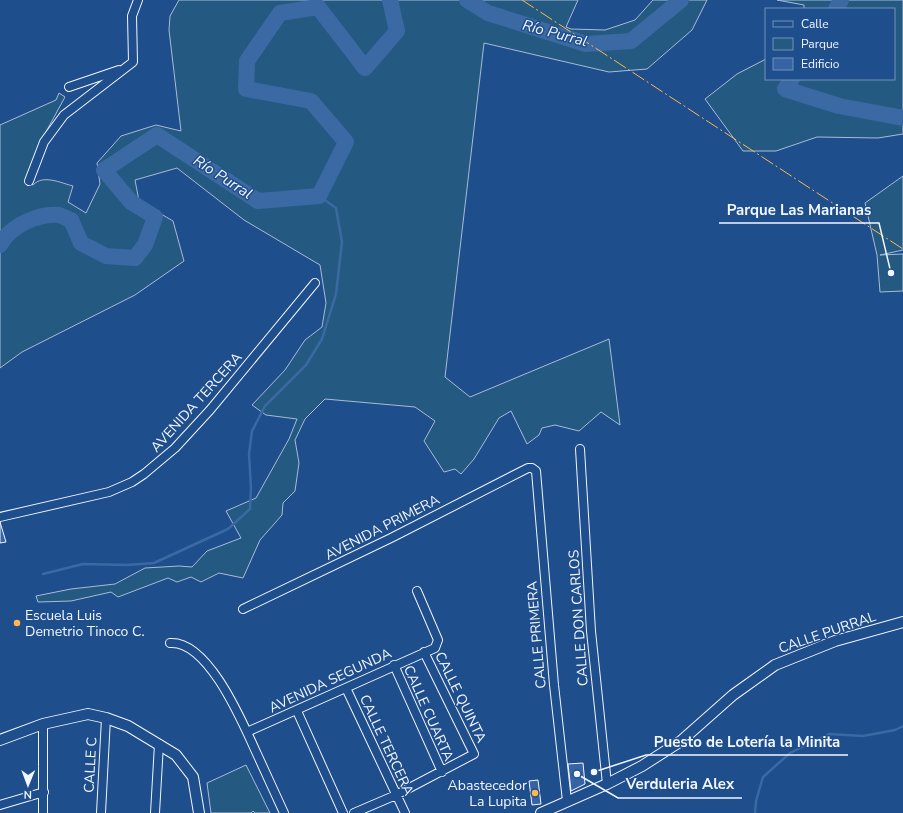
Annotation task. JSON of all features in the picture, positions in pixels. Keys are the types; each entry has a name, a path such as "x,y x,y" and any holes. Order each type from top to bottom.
{"street":[{"path":"29,181 44,142 64,115 133,62 132,16 138,0"},
{"path":"68,87 126,67"},
{"name":"AVENIDA TERCERA","path":"0,517 109,492 126,485 144,474 175,448 210,410 315,283"},
{"name":"CALLE DON CARLOS","path":"580,449 591,630 607,784"},
{"name":"AVENIDA PRIMERA","path":"243,609 392,538 528,468 532,468"},
{"name":"CALLE PRIMERA","path":"532,468 536,471 554,685 567,801"},
{"name":"CALLE QUINTA","path":"418,591 438,640 435,648 424,652 474,754 442,772"},
{"name":"CALLE PURRAL","path":"541,813 607,784 642,766 681,741 733,695 774,665 835,642 903,622"},
{"path":"170,643 183,645 192,651 211,670 229,694 248,732 284,813"},
{"name":"AVENIDA SEGUNDA","path":"248,732 424,652"},
{"name":"CALLE CUARTA","path":"394,665 442,772"},
{"name":"CALLE TERCERA","path":"346,688 405,813"},
{"path":"297,711 343,813"},
{"path":"0,740 43,724 88,714 106,718 128,726 176,755 193,777 200,813"},
{"name":"CALLE C","path":"101,813 106,718"},
{"path":"43,724 43,813"},
{"path":"155,813 159,744"},
{"path":"354,813 396,795 442,772"},
{"path":"0,805 44,792"}],"green space":[{"path":"179,0 578,0 566,27 571,29 605,30 635,20 653,0 707,0 692,30 647,69 609,72 484,43 445,377 470,397 609,339 620,425 601,412 579,431 555,425 542,428 539,435 527,444 511,411 499,418 474,459 461,474 455,469 444,472 424,441 435,421 415,407 325,399 305,419 295,440 299,463 295,491 283,503 282,515 260,540 243,578 219,573 201,582 191,577 177,582 168,578 118,597 111,592 71,601 38,602 36,596 71,589 115,584 145,568 179,566 192,567 207,551 241,538 226,511 256,498 289,439 297,419 266,415 252,405 285,370 305,340 322,327 326,303 320,265 244,220 177,168 135,180 139,201 173,221 184,261 135,295 22,352 0,368 0,125 56,100 59,93 65,97 41,141 25,182 33,185 42,180 52,180 73,186 68,202 86,213 100,184 97,163 121,136 156,125 181,131 169,30 170,16"},
{"path":"777,0 903,0 903,134 878,138 817,137 776,151 743,151 705,99 737,74 765,60 765,80 895,80 895,8 804,8 804,5"},
{"path":"903,176 903,250 880,255 903,254 903,291 880,292 877,255 865,203"},
{"path":"246,765 270,813 255,813 253,811 251,813 211,813 207,783"}],"building":[{"path":"0,522 6,542 0,543"},
{"path":"583,763 585,784 571,791 568,764"},
{"name":"Abastecedor La Lupita","path":"538,780 541,804 532,805 529,781"}],"waterway":[{"name":"Río Purral","path":"0,245 10,232 25,222 42,216 59,215 71,220 81,243 106,256 135,258 145,245 155,217 131,202 104,170 157,135 258,201 319,196 346,142 311,101 246,89 247,61 280,13 318,7 365,68 397,31 390,0"},
{"name":"Río Purral","path":"467,0 488,13 586,44 631,41 681,0"},
{"name":"Río Purral","path":"837,8 841,0"},
{"name":"Río Purral","path":"791,80 785,89 839,106 903,118"},
{"path":"43,574 83,564 127,565 154,563 228,529 250,509 251,488 249,454 252,431 265,406 306,365 322,339 336,294 342,242 336,208 319,196"},
{"path":"755,813 756,801 763,777 790,753 829,734 863,736 895,730 903,726"}],"power":[{"path":"522,0 903,249"}],"place":[{"name":"Parque Las Marianas","path":"891,273"},
{"name":"Escuela Luis Demetrio Tinoco C.","path":"17,623"},
{"name":"Puesto de Lotería la Minita","path":"594,772"},
{"name":"Verduleria Alex","path":"577,774"},
{"name":"Abastecedor La Lupita","path":"535,793"}]}
